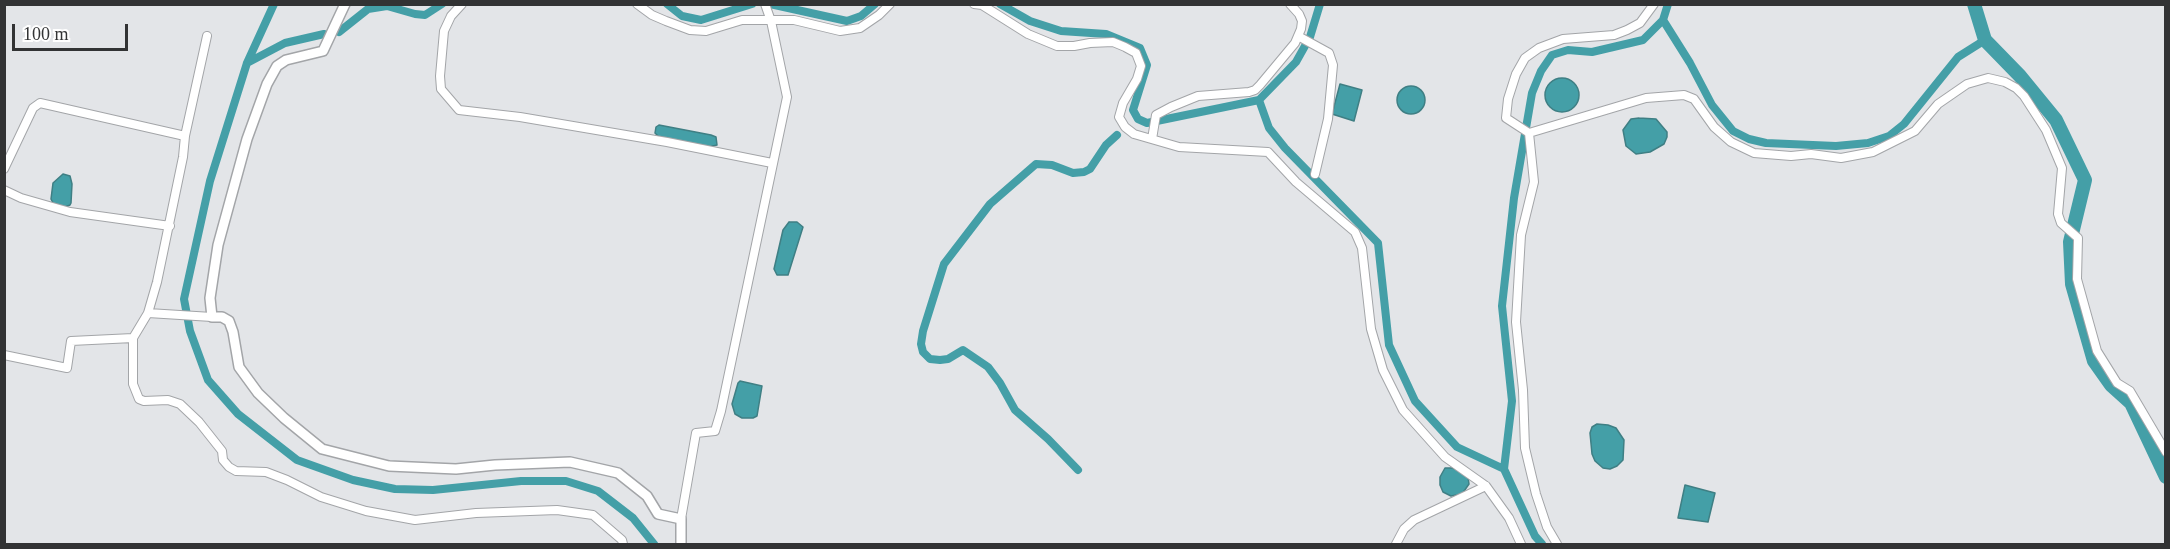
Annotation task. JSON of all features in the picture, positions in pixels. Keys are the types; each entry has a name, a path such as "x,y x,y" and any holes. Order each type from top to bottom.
{"street":[{"path":"212,317 212,280 218,245 247,139 267,84 277,66 286,60 323,51 345,4"},
{"path":"462,4 451,16 444,31 440,76 441,89 459,110 520,117 667,142 772,163"},
{"path":"637,4 652,15 690,30 706,32 742,20 770,18 794,20 840,31 860,28 890,4"},
{"path":"681,544 681,519 696,432 715,432 721,411 787,97 765,4"},
{"path":"974,4 982,5 1028,34 1057,46 1113,42 1125,46 1136,53 1141,66 1137,79 1123,103 1119,117 1125,127 1134,134 1179,147 1268,152 1296,182 1355,232 1362,248 1371,329 1383,369 1403,410 1445,457 1486,486 1509,518 1521,544"},
{"path":"1152,139 1156,115 1198,96 1255,90 1284,57 1298,36 1302,21 1290,4"},
{"path":"1654,4 1640,23 1628,30 1614,35 1563,39 1539,48 1525,58 1516,74 1508,99 1506,118 1529,133 1646,98 1684,95 1694,99 1713,127 1731,142 1754,153 1791,156 1811,154 1841,158 1873,152 1915,131 1938,104 1967,84 1988,78 2005,82 2024,96 2046,130 2062,168 2058,214 2061,224 2078,238 2077,279 2097,351 2117,383 2130,391 2166,452"},
{"path":"207,36 157,282 148,313 134,338 133,384 139,399 144,401 168,400 180,404 199,422 222,451 223,460 236,471 266,472 321,497 366,511 415,520 476,513 557,510 593,515 622,540 623,544"},
{"path":"1298,36 1329,53 1333,64 1328,119 1315,174"},
{"path":"4,169 33,108 40,103 185,136"},
{"path":"1529,133 1534,182 1521,235 1516,322 1526,448 1536,494 1547,527 1557,544"},
{"path":"4,190 21,198 69,212 170,226"},
{"path":"148,313 222,317 229,321 239,367 258,393 322,449 389,466 456,469 570,462 618,473 647,496 658,514 681,519"},
{"path":"4,355 67,368 71,341 134,338"},
{"path":"1396,544 1404,529 1414,520 1486,486"}],"water":[{"path":"1562,78 1574,83 1579,95 1574,107 1562,112 1550,107 1545,95 1550,83"},
{"path":"1340,84 1362,90 1354,121 1332,114"},
{"path":"1411,86 1421,90 1425,100 1421,110 1411,114 1401,110 1397,100 1401,90"},
{"path":"1631,119 1656,119 1667,132 1667,137 1664,144 1650,152 1636,154 1626,146 1623,130"},
{"path":"659,125 711,135 716,137 717,145 708,147 660,138 655,133"},
{"path":"63,174 70,176 72,184 71,203 65,207 54,205 51,199 53,183"},
{"path":"789,222 797,222 803,227 788,275 777,275 774,269 783,230"},
{"path":"740,381 762,386 757,416 753,418 742,418 735,414 732,404"},
{"path":"1597,424 1616,428 1624,440 1623,460 1610,469 1603,468 1595,461 1592,454 1590,433 1592,427"},
{"path":"1445,468 1462,471 1468,477 1469,484 1462,494 1451,496 1443,492 1440,477"},
{"path":"1685,485 1715,493 1708,522 1678,518"}],"waterway":[{"path":"274,4 247,63 210,181 184,299 190,331 208,380 238,414 297,460 353,480 395,489 433,490 521,481 566,481 598,491 633,518 654,544"},
{"path":"339,32 368,9 387,6 425,15 442,4"},
{"path":"667,4 682,16 701,20 752,4"},
{"path":"770,4 847,21 861,16 875,4"},
{"path":"1000,4 1030,21 1061,31 1106,34 1140,48 1147,65 1133,110 1138,119 1147,123 1259,100 1296,62 1310,37 1320,4"},
{"path":"1668,4 1663,20 1690,63 1712,105 1733,131 1749,139 1766,143 1836,146 1868,143 1889,136 1904,124 1958,57 1985,40"},
{"path":"1974,4 1985,40 2020,76 2056,120 2085,180 2070,242 2072,284 2094,361 2111,385 2131,403 2166,477"},
{"path":"1542,544 1535,536 1504,469 1512,401 1502,306 1514,198 1532,93 1541,71 1552,55 1568,50 1592,52 1643,40 1663,20"},
{"path":"247,63 285,43 324,34"},
{"path":"1259,100 1269,128 1285,148 1378,243 1389,345 1415,401 1457,447 1504,469"},
{"path":"1078,470 1015,410 988,367 963,350 948,359 930,359 923,352 921,344 944,264 990,204 1036,164 1052,165 1073,173 1090,169 1106,145 1117,135"}]}
